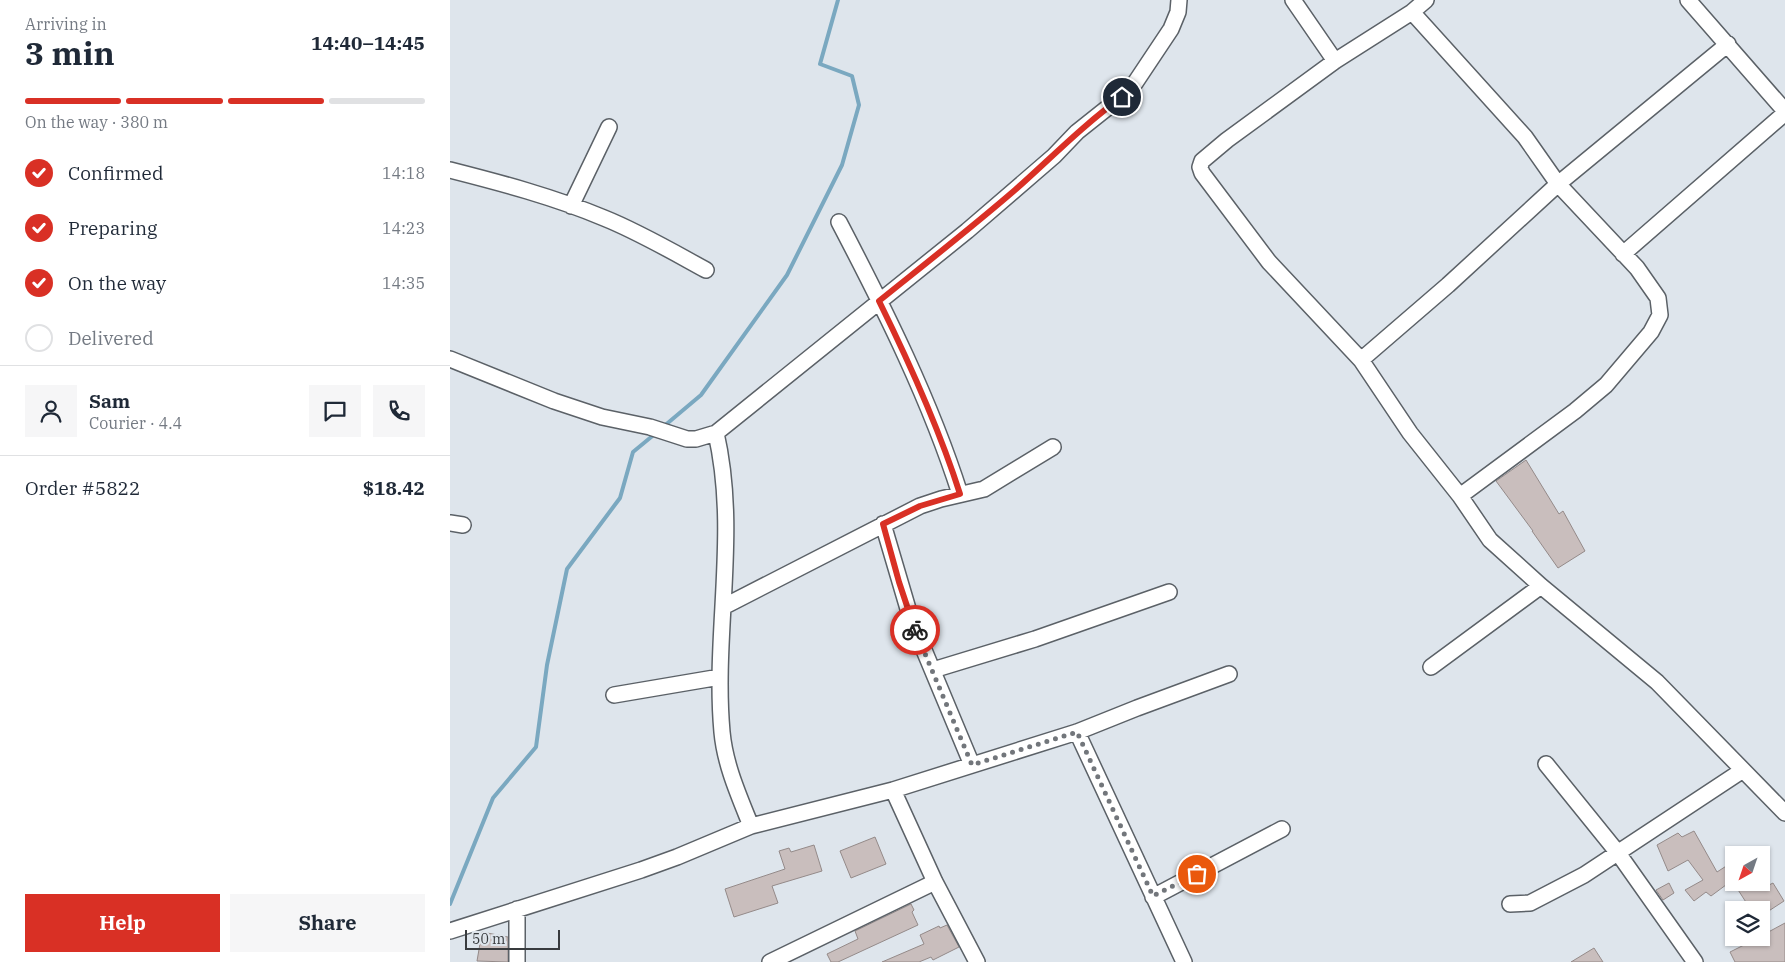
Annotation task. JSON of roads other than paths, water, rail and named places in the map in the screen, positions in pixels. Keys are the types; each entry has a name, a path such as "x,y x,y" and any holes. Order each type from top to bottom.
{"street":[{"path":"450,359 554,401 602,417 650,427 688,439 696,439 716,433 967,231 1054,156 1077,132 1122,97 1135,83 1171,29 1178,12 1179,0"},
{"path":"1293,0 1335,61"},
{"path":"1426,0 1412,12 1335,61 1227,140 1202,161 1200,167 1204,178 1269,262 1361,360 1410,433 1460,496 1490,540 1541,586 1657,682 1785,813"},
{"path":"1623,254 1785,112 1688,0"},
{"path":"1412,12 1524,137 1558,184 1637,268 1658,298 1660,315 1652,332 1606,385 1575,411 1460,496"},
{"path":"1361,360 1448,285 1558,184 1728,44"},
{"path":"571,206 610,127"},
{"path":"450,170 501,183 606,218 706,270"},
{"path":"839,222 921,390 952,467 960,494"},
{"path":"716,433 721,456 726,521 726,568 720,677 722,734 727,759 751,826"},
{"path":"723,607 920,506 984,489 1053,447"},
{"path":"883,524 911,619 972,765"},
{"path":"1431,668 1541,586"},
{"path":"933,670 1035,639 1168,592"},
{"path":"452,930 518,908 595,886 677,858 751,826 894,790 1077,732 1229,674"},
{"path":"614,695 720,677"},
{"path":"1077,732 1184,962"},
{"path":"1546,764 1618,853 1695,962"},
{"path":"1510,904 1530,903 1560,888 1618,853 1743,770"},
{"path":"894,790 935,882 976,962"},
{"path":"1153,896 1282,829"},
{"path":"770,962 935,882"},
{"path":"517,962 518,908"}],"waterway":[{"path":"663,427 701,395 787,275 842,165 859,105 852,76 820,64 838,0"},
{"path":"450,904 493,798 536,747 547,665 567,569 620,498 633,452 656,433"}]}
